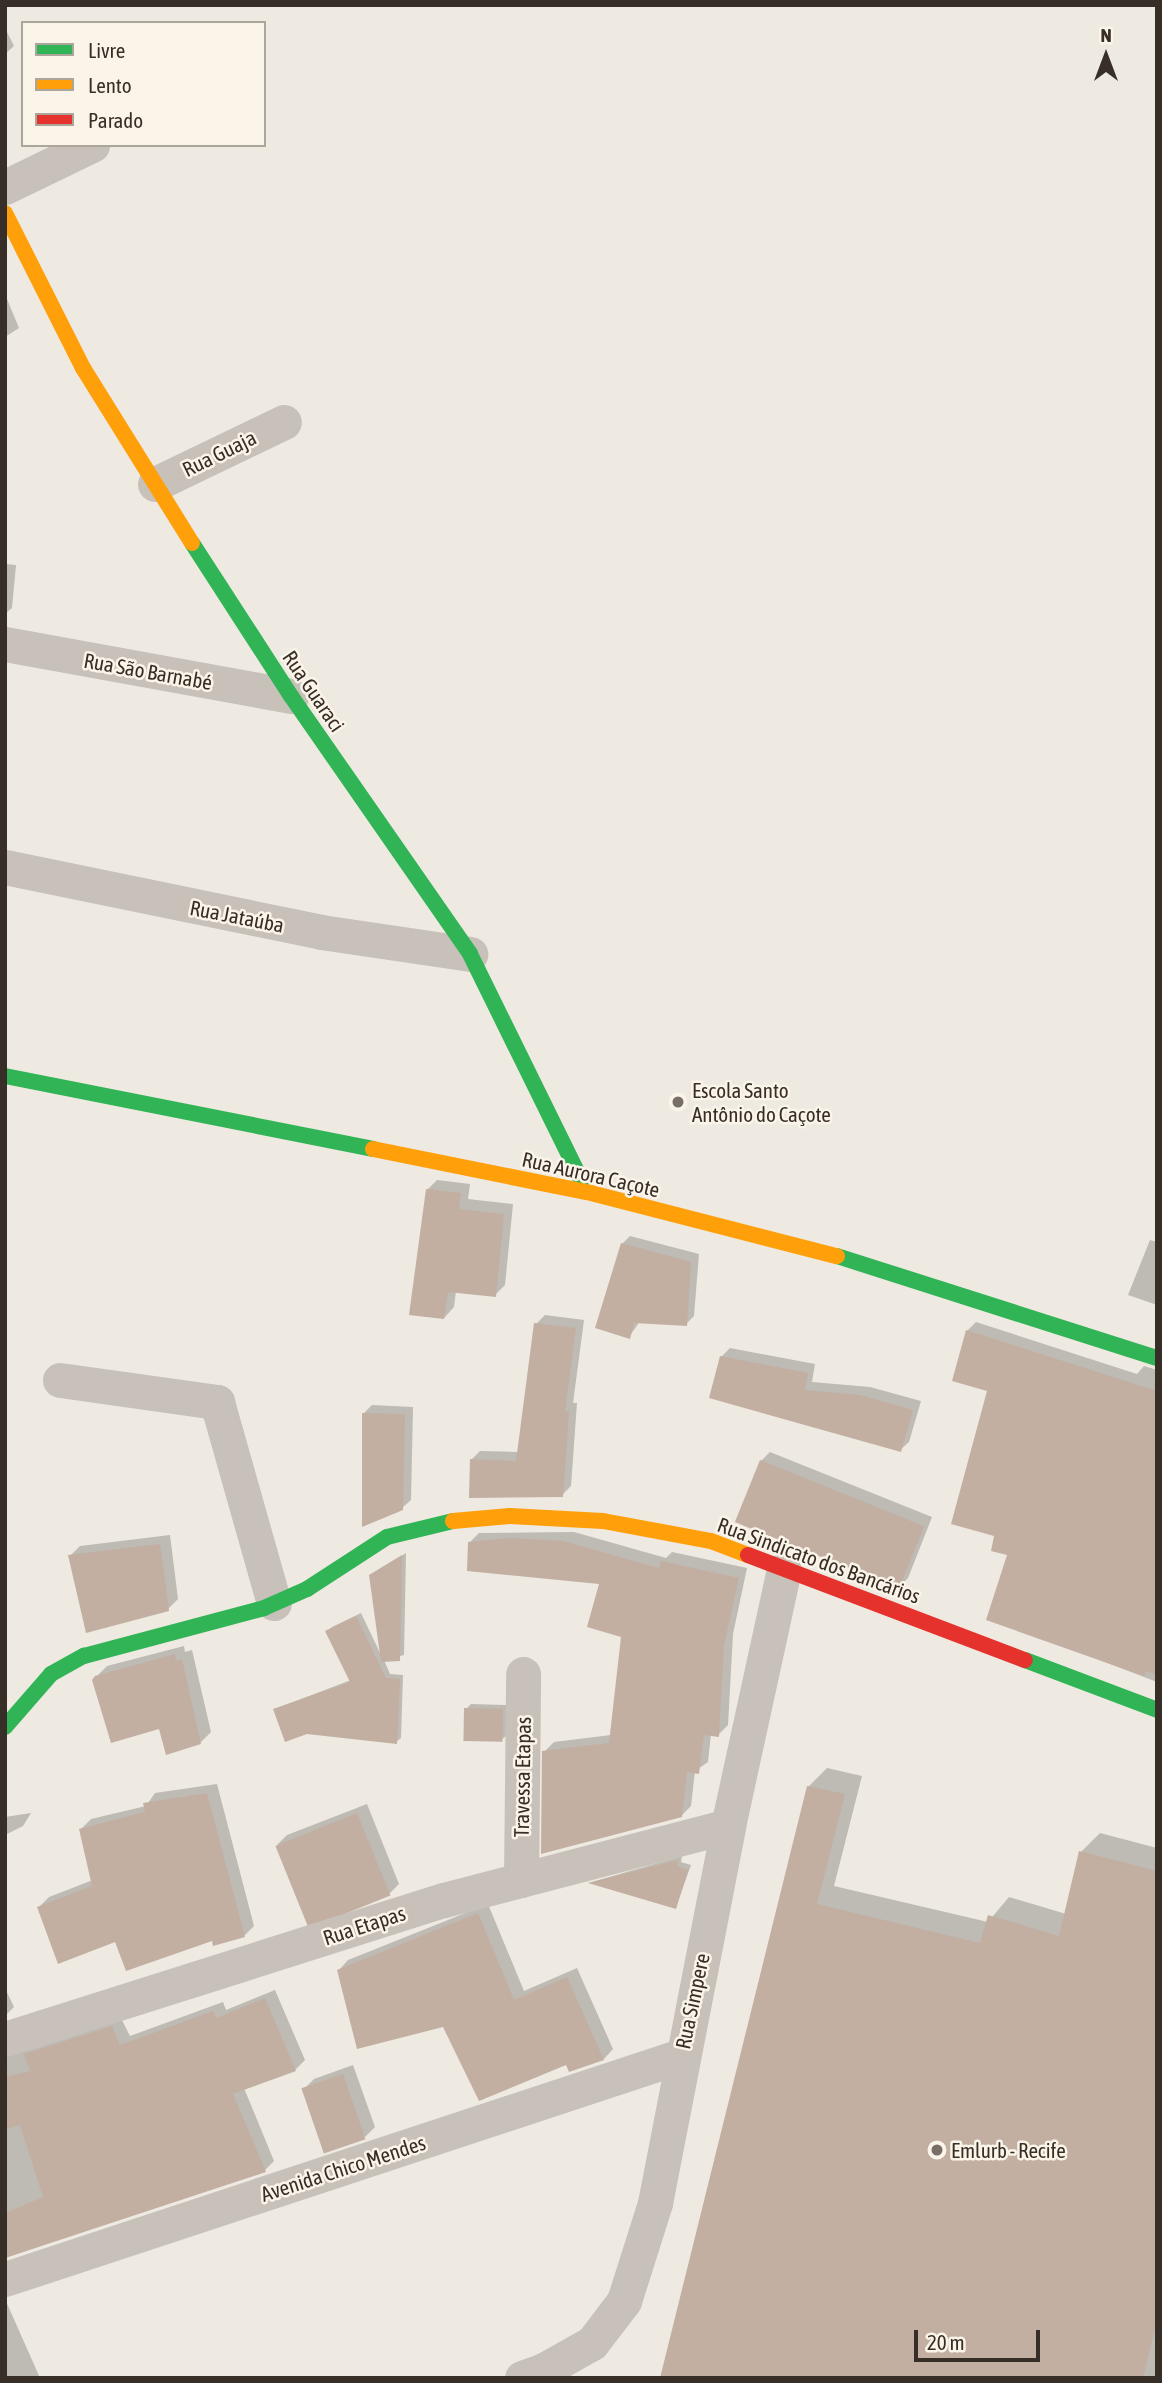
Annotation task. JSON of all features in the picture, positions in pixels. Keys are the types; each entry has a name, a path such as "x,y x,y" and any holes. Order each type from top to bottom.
{"street":[{"path":"5,187 88,147"},
{"name":"Rua Guaraci","path":"5,213 83,368 155,484 291,696 470,954 534,1092 587,1192"},
{"name":"Rua Guaja","path":"155,484 284,422"},
{"name":"Rua São Barnabé","path":"5,644 291,696"},
{"name":"Rua Jataúba","path":"5,867 321,932 470,954"},
{"name":"Rua Aurora Caçote","path":"5,1076 587,1192 842,1257 1157,1358"},
{"path":"60,1380 217,1402 274,1603"},
{"name":"Rua Sindicato dos Bancários","path":"6,1725 51,1674 84,1656 274,1603 307,1589 387,1537 439,1522 510,1516 603,1521 711,1541 1157,1710"},
{"name":"Rua Simpere","path":"522,2378 544,2370 592,2343 624,2301 654,2203 728,1826 784,1570"},
{"name":"Travessa Etapas","path":"521,1880 523,1674"},
{"name":"Rua Etapas","path":"5,2039 444,1900 728,1826"},
{"name":"Avenida Chico Mendes","path":"5,2279 681,2056"}],"building":[{"path":"426,1189 461,1193 459,1209 504,1214 496,1297 448,1292 444,1319 409,1315"},
{"path":"621,1243 691,1262 687,1326 634,1323 630,1339 595,1328"},
{"path":"534,1323 576,1328 565,1411 569,1411 563,1497 469,1498 470,1459 516,1461"},
{"path":"966,1330 1157,1391 1157,1675 1146,1671 1144,1676 986,1620 1007,1555 991,1551 994,1536 951,1524 987,1391 952,1381"},
{"path":"720,1356 808,1373 805,1390 860,1395 913,1410 901,1452 709,1398"},
{"path":"362,1413 405,1414 403,1510 362,1527"},
{"path":"760,1460 924,1526 899,1588 735,1522"},
{"path":"510,1538 563,1541 659,1568 661,1561 739,1578 724,1645 719,1737 704,1735 699,1774 687,1772 682,1817 541,1854 542,1751 609,1743 621,1637 587,1627 599,1584 467,1571 468,1542"},
{"path":"160,1544 169,1611 86,1633 68,1555"},
{"path":"402,1555 400,1661 381,1662 369,1575"},
{"path":"356,1616 386,1678 400,1679 397,1744 307,1734 285,1742 273,1709 350,1682 325,1631"},
{"path":"175,1654 176,1661 182,1659 201,1744 166,1755 159,1729 111,1743 92,1680 95,1676"},
{"path":"464,1708 503,1709 502,1742 463,1741"},
{"name":"Emlurb - Recife","path":"807,1786 845,1794 817,1904 980,1943 988,1915 1059,1936 1079,1851 1157,1871 1157,2320 1143,2378 660,2378"},
{"path":"207,1793 245,1937 213,1946 212,1941 126,1971 115,1942 58,1964 37,1907 92,1886 79,1829 145,1812 143,1803"},
{"path":"357,1813 390,1896 309,1928 275,1846"},
{"path":"678,1860 677,1866 688,1870 676,1909 588,1883"},
{"path":"478,1913 514,2000 567,1977 604,2060 569,2072 566,2065 479,2101 443,2027 357,2049 337,1970"},
{"path":"265,1998 296,2071 233,2094 266,2172 5,2258 5,2213 43,2197 20,2125 5,2129 5,2077 30,2071 24,2054 112,2026 120,2045 213,2011 216,2018"},
{"path":"343,2074 365,2139 324,2154 301,2088"}],"traffic: fast":[{"path":"192,543 291,696 470,954 587,1192"},
{"path":"5,1076 373,1149"},
{"path":"837,1256 1157,1358"},
{"path":"5,1727 51,1674 84,1656 264,1608 307,1589 387,1537 453,1521"},
{"path":"1025,1660 1157,1710"}],"traffic: slow":[{"path":"5,213 83,368 192,543"},
{"path":"373,1149 587,1192 837,1256"},
{"path":"453,1521 510,1516 603,1521 711,1541 748,1555"}],"traffic: jam":[{"path":"748,1555 1025,1660"}],"place":[{"name":"Escola Santo Antônio do Caçote","path":"678,1102"},
{"name":"Emlurb - Recife","path":"937,2150"}]}
